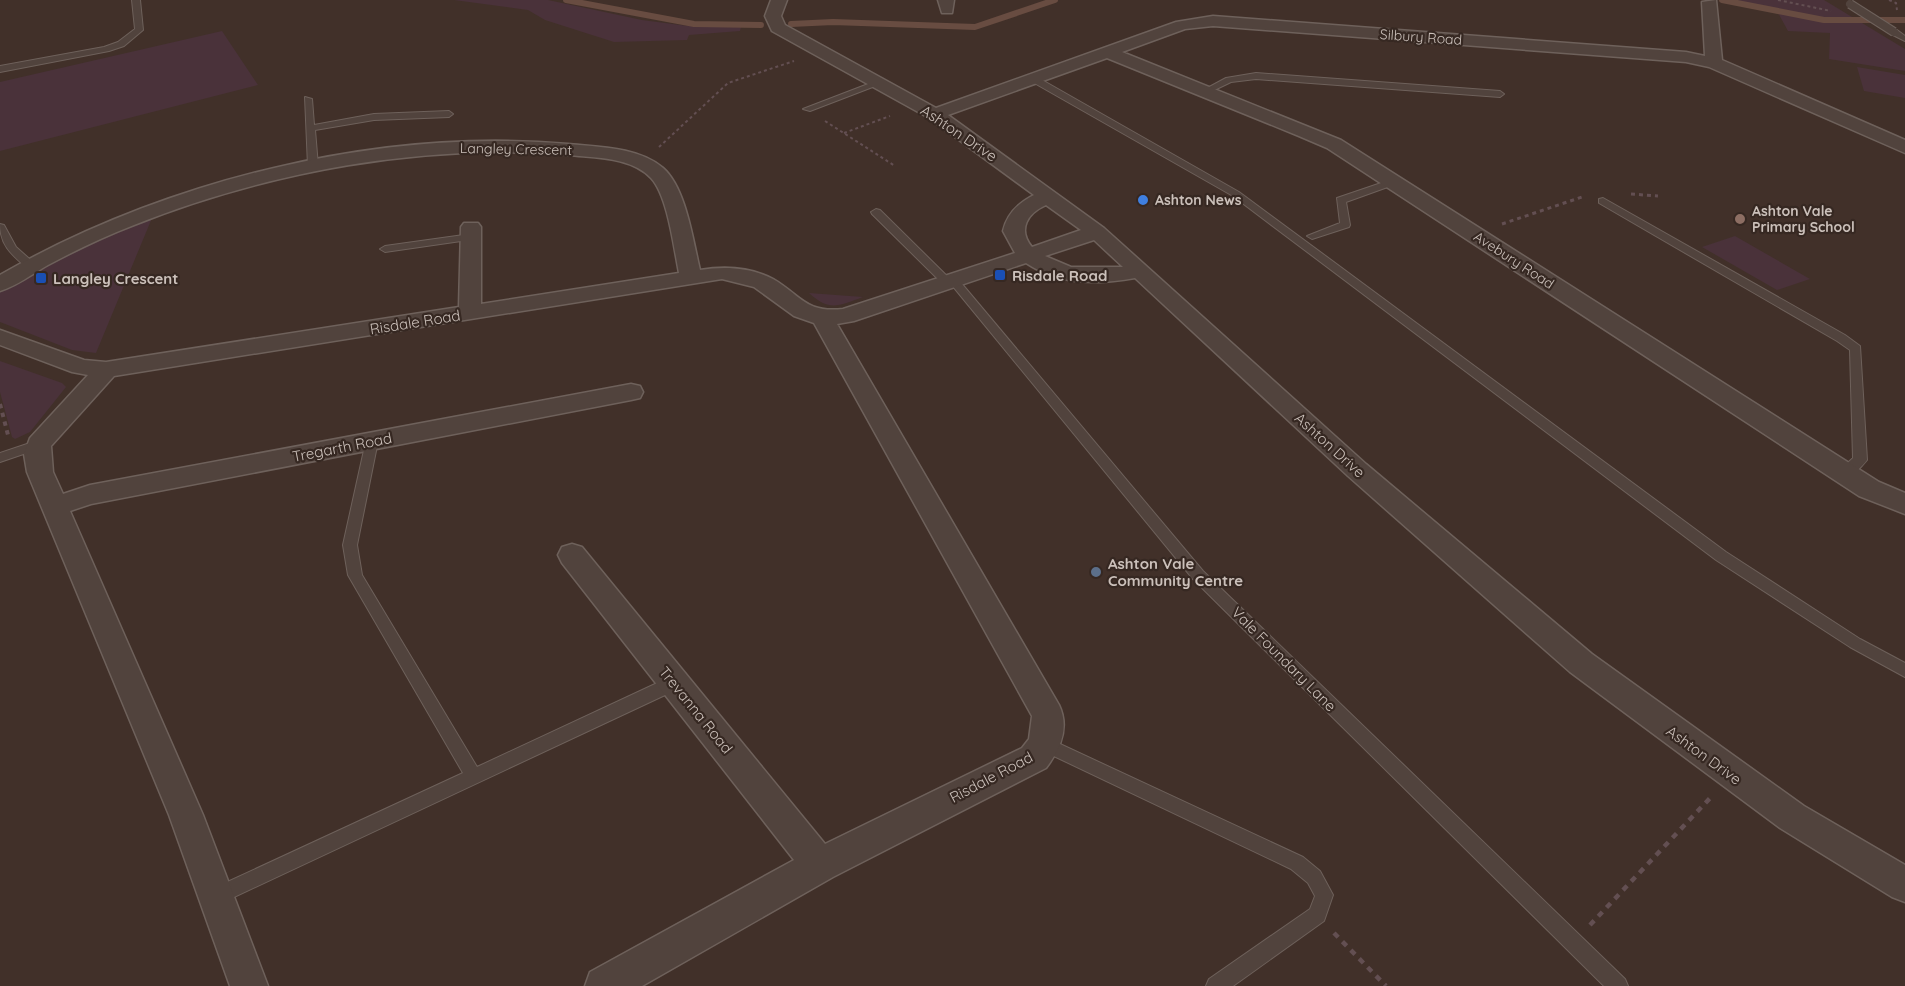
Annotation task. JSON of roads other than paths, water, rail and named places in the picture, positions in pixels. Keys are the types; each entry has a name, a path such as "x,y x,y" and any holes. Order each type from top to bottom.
{"street":[{"name":"Ashton Drive","path":"779,0 773,16 778,28 927,109 1096,232 1357,470 1572,656 1731,775 1792,817 1905,885"},
{"path":"1710,2 1713,63"},
{"name":"Silbury Road","path":"927,109 1032,78 1182,25 1213,21 1686,57 1713,63 1905,147"},
{"name":"Avebury Road","path":"1106,51 1161,77 1334,144 1869,489 1905,504"},
{"name":"Langley Crescent","path":"0,284 30,265 154,208 238,183 313,166 411,150 477,147 542,147 599,153 640,164 658,174 672,204 690,276"},
{"path":"1049,196 1025,208 1015,221 1015,240 1028,256 1043,266 1069,274 1100,277 1139,271"},
{"path":"470,313 471,232"},
{"path":"823,319 846,316 1096,232"},
{"name":"Risdale Road","path":"0,337 80,367 106,370 690,276 722,273 744,276 765,284 801,312 823,319 1048,715 1045,744 1034,758 820,865 604,986"},
{"path":"106,370 26,448 37,454 40,472 54,506 186,815 249,986"},
{"name":"Tregarth Road","path":"54,506 90,495 631,392"},
{"name":"Trevanna Road","path":"572,555 820,865"}],"lane":[{"path":"0,69 121,44 139,30 136,0"},
{"path":"1847,2 1905,39"},
{"path":"1204,92 1229,80 1256,76 1500,94"},
{"path":"1032,78 1236,195 1721,556 1855,643 1905,671"},
{"path":"807,109 879,83"},
{"path":"308,99 312,128 313,166"},
{"path":"312,128 375,117 388,119 449,114"},
{"path":"1312,236 1345,225 1341,200 1393,182"},
{"path":"1603,201 1841,338 1856,349 1860,460 1844,473"},
{"name":"Vale Foundary Lane","path":"876,212 950,281 1198,575 1618,986"},
{"path":"0,227 12,249 30,265"},
{"path":"385,249 471,232"},
{"path":"372,441 350,545 355,575 474,776"},
{"path":"0,458 26,448"},
{"path":"216,896 674,682"},
{"path":"1045,744 1297,862 1314,877 1324,895 1317,915 1216,986"}],"waterway":[{"path":"566,0 694,24 761,25"},
{"path":"791,24 833,22 975,27 1055,0"},
{"path":"1722,0 1824,20 1905,20"}],"place":[{"name":"Ashton News","path":"1143,200"},
{"name":"Ashton Vale Primary School","path":"1740,219"},
{"name":"Risdale Road","path":"1000,275"},
{"name":"Langley Crescent","path":"41,278"},
{"name":"Ashton Vale Community Centre","path":"1096,572"}]}
